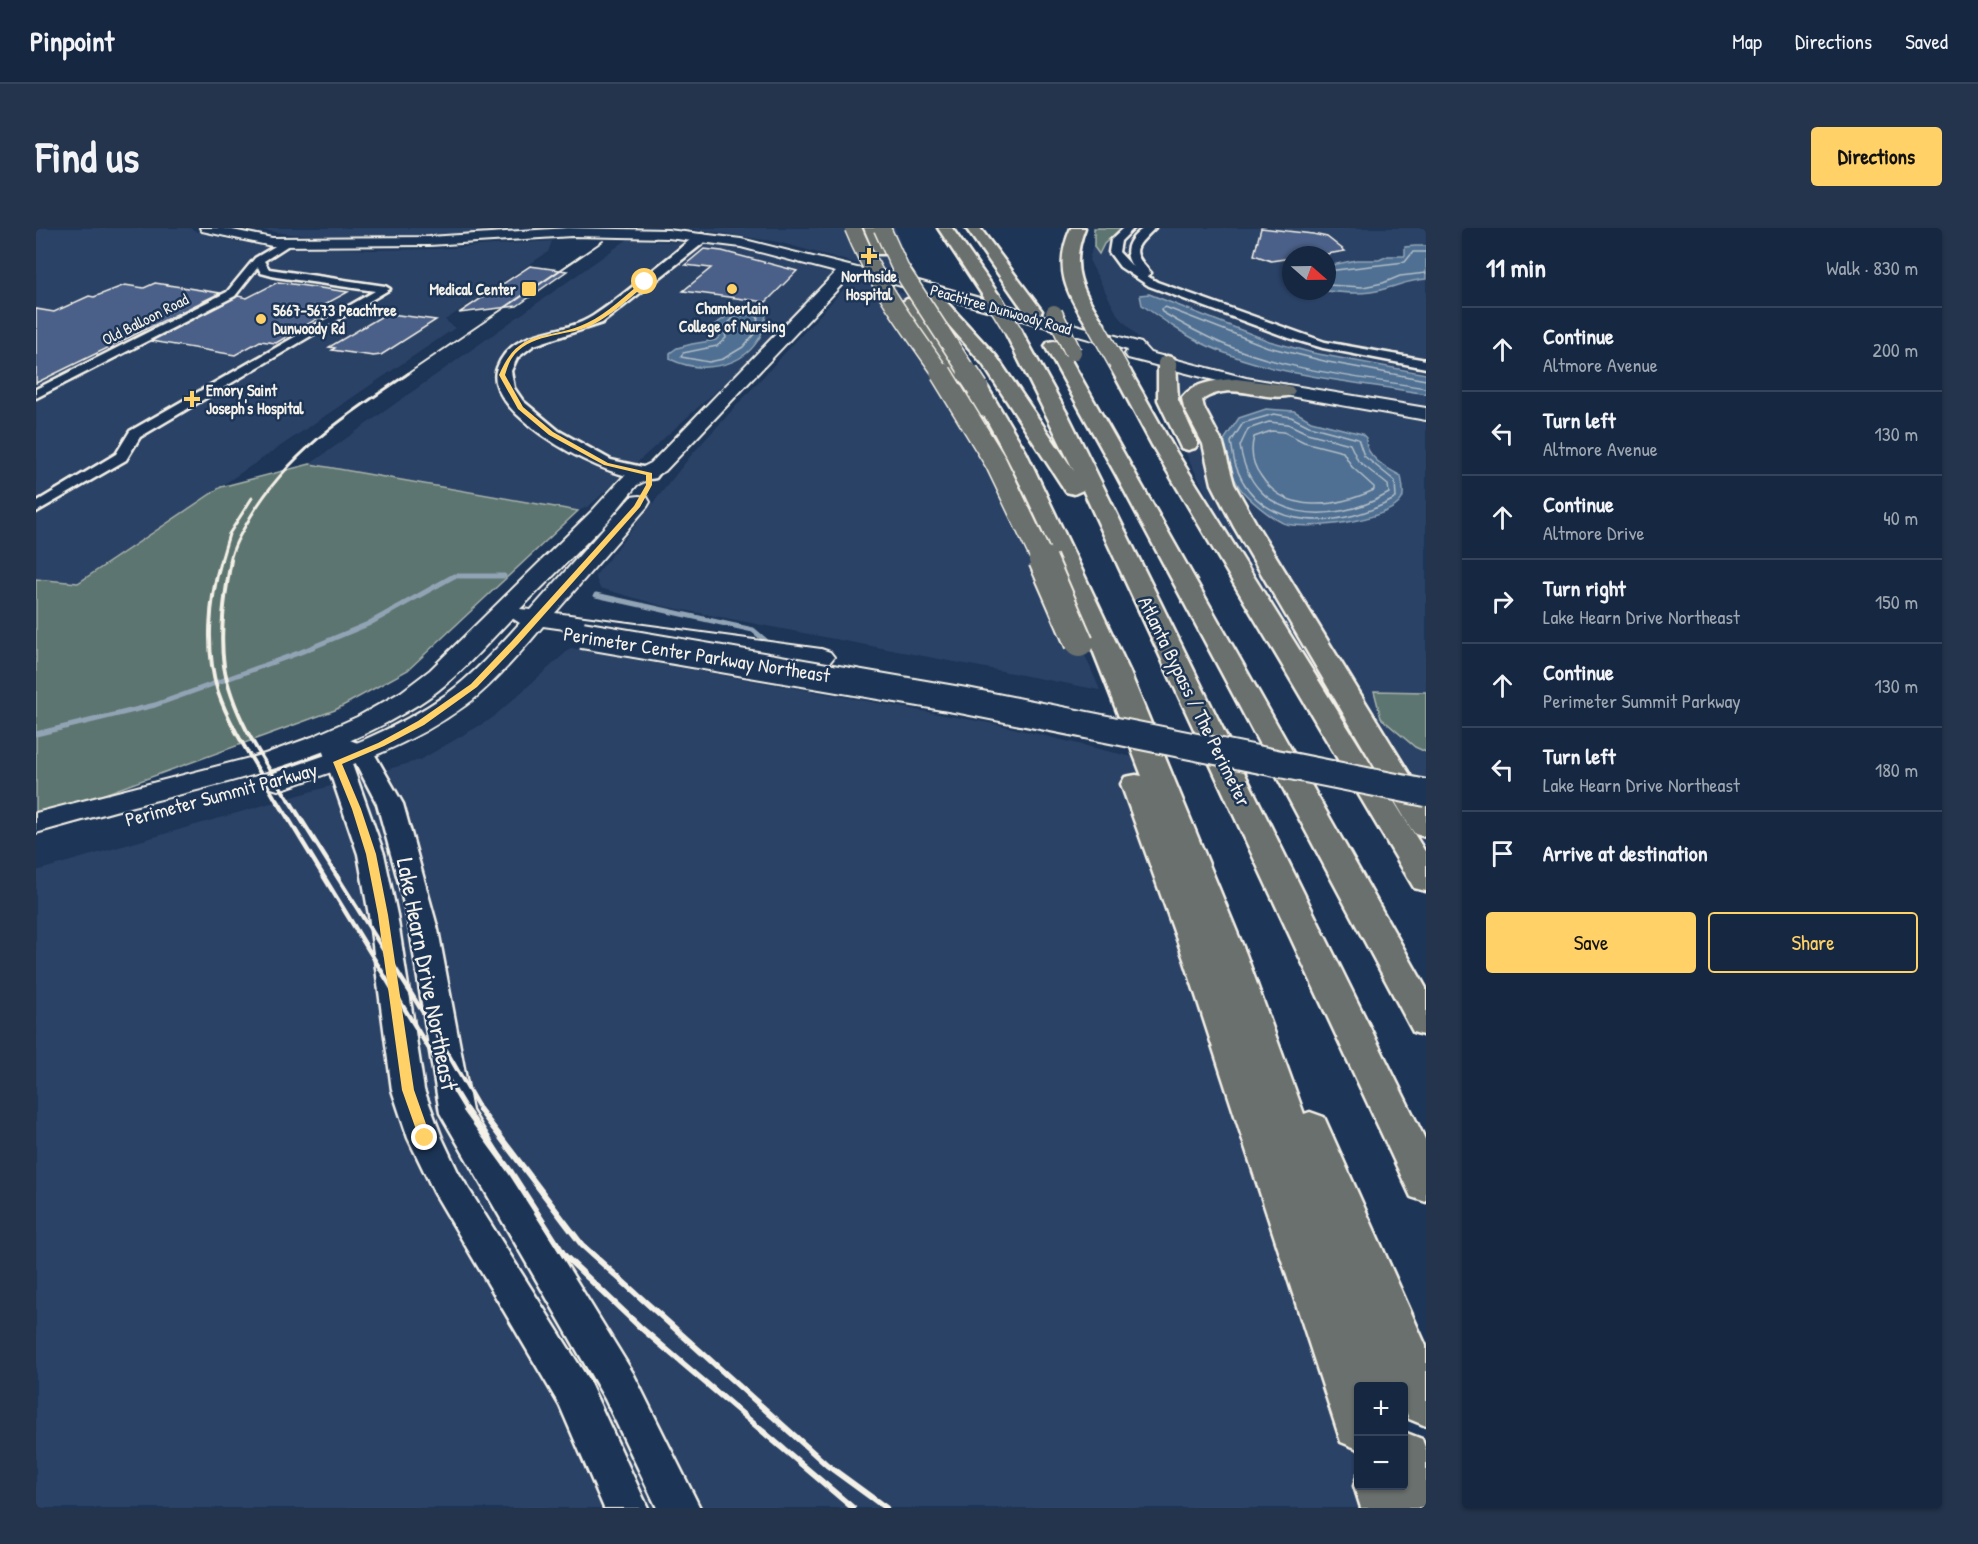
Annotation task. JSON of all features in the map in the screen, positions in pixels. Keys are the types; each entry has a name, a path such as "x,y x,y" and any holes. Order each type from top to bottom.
{"highway":[{"path":"853,228 873,273 892,305 962,404 1001,470 1079,643 1142,799 1203,962 1354,1410"},
{"path":"871,228 907,304 972,393 1044,513"},
{"path":"882,228 900,268 978,388 1015,452 1115,670 1228,954 1378,1382"},
{"name":"Atlanta Bypass / The Perimeter","path":"945,228 995,301 1054,346 1070,362 1132,483 1426,1022"},
{"name":"Atlanta Bypass / The Perimeter","path":"973,228 1024,322 1059,417 1118,544 1316,949 1426,1184"},
{"path":"1078,228 1067,257 1069,274 1078,296 1163,447 1426,880"},
{"path":"1054,259 1060,277 1078,296"},
{"path":"1044,295 1054,314 1070,362"},
{"path":"934,299 989,360 1067,475 1094,521 1118,544"},
{"path":"950,319 963,312 981,312"},
{"path":"1172,363 1168,400 1183,434 1190,446 1223,484 1246,527 1426,827"},
{"path":"1223,484 1214,444 1194,408 1192,398 1201,390 1216,386 1285,391"},
{"path":"1228,954 1249,987 1426,1402"},
{"path":"1408,1469 1421,1508"},
{"path":"1381,1490 1387,1508"}],"main road":[{"name":"Peachtree Dunwoody Road","path":"207,228 272,242 429,241 540,231 639,232 703,240 769,249 809,260 848,266 1135,347 1142,354"},
{"name":"Peachtree Dunwoody Road","path":"230,228 283,236 290,241"},
{"name":"Peachtree Dunwoody Road","path":"848,266 864,280 1125,353 1142,354 1199,372 1285,391 1426,414"},
{"path":"534,622 636,507 654,471 848,266"},
{"name":"Peachtree Dunwoody Road","path":"1172,363 1209,367 1426,406"},
{"path":"501,615 601,515 631,480 654,471"},
{"path":"566,586 568,601 587,630"},
{"name":"Perimeter Center Parkway Northeast","path":"501,615 587,630 821,657 1426,773"},
{"name":"Perimeter Summit Parkway","path":"36,823 244,770 343,752 389,711 429,684 501,615"},
{"name":"Perimeter Summit Parkway","path":"36,845 82,831 246,790 421,723 459,698 482,678 534,622"},
{"name":"Perimeter Center Parkway Northeast","path":"587,630 966,701 1426,793"}],"street":[{"path":"1129,228 1116,240 1114,252 1124,265 1162,288 1307,341 1426,364"},
{"path":"1150,228 1133,242 1130,254 1142,270 1161,282 1314,338 1426,357"},
{"path":"654,471 606,464 538,424 520,408 502,375 504,365 510,356 523,345 535,339 586,326 597,320 703,240"},
{"path":"36,508 121,457 135,434 385,289 264,271 258,260 290,241"},
{"name":"Old Balloon Road","path":"36,394 231,294 258,260"},
{"path":"231,294 258,280 276,274"},
{"name":"Lake Hearn Drive Northeast","path":"343,752 371,854 383,915 408,1090 425,1138 446,1182 574,1393 609,1474 627,1508"},
{"name":"Lake Hearn Drive Northeast","path":"343,752 380,780 390,804 413,882 456,1113 619,1386 679,1508"}],"shaded area":[{"name":"Emory Saint Joseph's Hospital","path":"43,228 190,228 237,242 370,250 435,249 552,241 548,252 445,320 455,328 78,583 36,579 36,230"},
{"path":"248,228 545,228 470,235 394,237 290,234"},
{"name":"Northside Hospital","path":"688,228 895,228 914,279 778,242"},
{"path":"1101,228 1426,228 1426,868 1288,655 1184,450 1163,370 1147,359 1153,354 1117,314 1089,260 1096,234"},
{"path":"628,239 711,245 754,252 833,274 788,323 725,383 589,506 578,511 310,464"},
{"path":"851,281 914,296 973,396 1100,690 663,606 600,588 595,576 693,453"},
{"path":"571,648 1000,725 1149,761 1387,1382 1354,1382 1354,1490 1408,1490 1408,1437 1426,1485 1426,1508 36,1508 36,871 420,760 491,719"}],"green space":[{"path":"1094,228 1121,228 1104,244 1099,254 1094,247"},
{"path":"310,464 578,511 408,670 335,710 36,819 36,579 78,583 221,487"},
{"path":"1374,691 1426,692 1426,752 1415,747 1381,718"}],"water":[{"path":"1426,246 1426,279 1370,292 1336,292 1336,264 1356,260 1379,260 1388,256 1405,256 1405,247"},
{"path":"1149,294 1269,341 1313,353 1426,374 1426,394 1315,377 1260,365 1234,356 1191,337 1142,305 1140,295"},
{"path":"751,308 761,309 767,313 761,335 744,355 733,361 707,367 682,364 670,359 670,353 677,348 716,340 720,336 713,326 724,319 729,312"},
{"path":"1266,409 1294,411 1311,421 1362,434 1366,438 1366,444 1372,456 1401,476 1402,499 1395,507 1382,513 1327,525 1294,525 1283,523 1272,517 1248,497 1236,482 1224,440 1239,418"}],"building":[{"path":"1261,228 1327,237 1345,251 1336,252 1336,246 1282,246 1282,259 1271,261 1254,255"},
{"path":"704,249 722,251 797,271 766,302 683,291 711,268 685,265"},
{"path":"530,266 567,271 517,306 459,313"},
{"name":"5667-5673 Peachtree Dunwoody Rd","path":"278,282 348,292 318,308 332,310 276,343 260,341 235,355 151,341 238,296 247,298"},
{"path":"155,283 220,293 36,383 36,309 54,312 89,296 94,297 125,285 144,288"},
{"path":"384,315 436,320 381,355 373,356 332,350 335,348 329,347"}],"waterway":[{"path":"36,734 155,705 301,652 368,624 454,576 504,576"},
{"path":"596,595 753,630 772,646"}],"railway":[{"path":"407,374 603,241"},
{"path":"230,561 236,543 266,493 302,453 342,419 409,373"},
{"path":"221,561 229,534 252,498"},
{"path":"221,560 211,609 210,643 214,676 223,706 277,802"},
{"path":"231,560 222,626 224,666 228,684 250,737 290,802"},
{"path":"277,800 467,1111"},
{"path":"289,800 436,1033 481,1111"},
{"path":"466,1110 511,1172 565,1256 640,1327 853,1508"},
{"path":"480,1110 582,1245 827,1465 886,1508"}],"place":[{"name":"Northside Hospital","path":"869,256"},
{"name":"Medical Center","path":"529,289"},
{"name":"Chamberlain College of Nursing","path":"732,289"},
{"name":"5667-5673 Peachtree Dunwoody Rd","path":"261,319"},
{"name":"Emory Saint Joseph's Hospital","path":"192,399"}],"route":[{"path":"425,1138 408,1090 383,915 371,854 357,809 337,762 396,737 459,698 515,643 636,507 649,485 650,474 606,464 558,438 536,423 520,408 502,375 504,365 510,356 523,345 535,339 586,326 645,282"}]}
